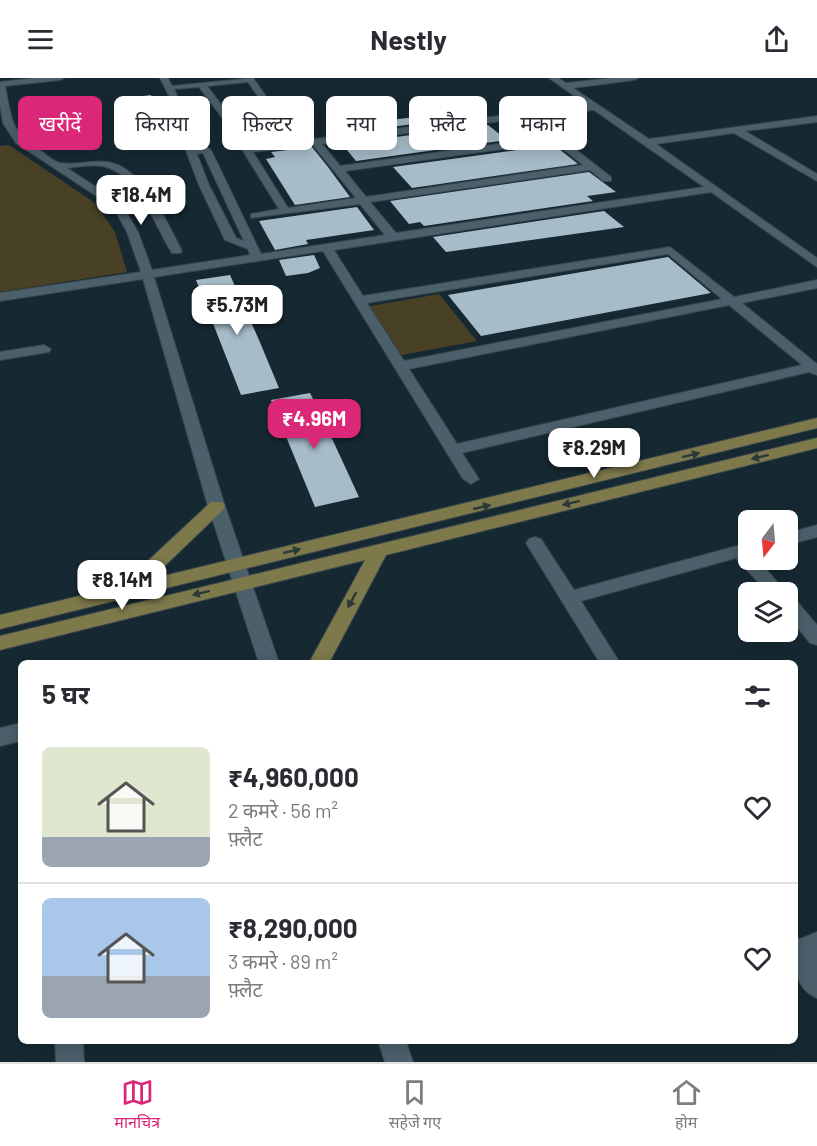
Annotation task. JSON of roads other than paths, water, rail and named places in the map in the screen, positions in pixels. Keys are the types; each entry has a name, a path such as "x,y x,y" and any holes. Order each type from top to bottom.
{"main road":[{"path":"0,643 479,507 817,423"},
{"path":"0,622 127,591 380,549 817,443"},
{"path":"127,591 217,506"},
{"path":"321,660 380,549"}],"street":[{"path":"60,78 0,84 2,108 19,141 117,205 140,212 176,251"},
{"path":"164,78 173,96"},
{"path":"553,78 647,142 817,264"},
{"path":"565,86 634,78"},
{"path":"176,87 249,79 261,96"},
{"path":"202,85 222,113"},
{"path":"587,108 594,107"},
{"path":"285,211 245,146 316,142 499,118"},
{"path":"647,142 817,119"},
{"path":"736,130 817,178"},
{"path":"316,142 392,236"},
{"path":"338,169 499,147"},
{"path":"206,150 254,252 231,240 204,185 191,151 206,150"},
{"path":"570,150 607,178"},
{"path":"797,165 817,162"},
{"path":"57,166 100,164 116,166 123,171 140,212 146,274 238,574 268,660"},
{"path":"255,216 592,167"},
{"path":"0,297 146,274 254,252 326,247 711,189"},
{"path":"326,247 471,479"},
{"path":"361,300 670,250 815,369"},
{"path":"402,366 817,284"},
{"path":"0,356 44,349"},
{"path":"453,450 815,369"},
{"path":"798,536 817,531"},
{"path":"535,543 608,660"},
{"path":"568,598 738,552"},
{"path":"760,570 769,582"},
{"path":"798,616 817,638"},
{"path":"0,737 18,733"},
{"path":"803,949 817,985"},
{"path":"69,1044 70,1062"},
{"path":"393,1044 399,1062"}]}
